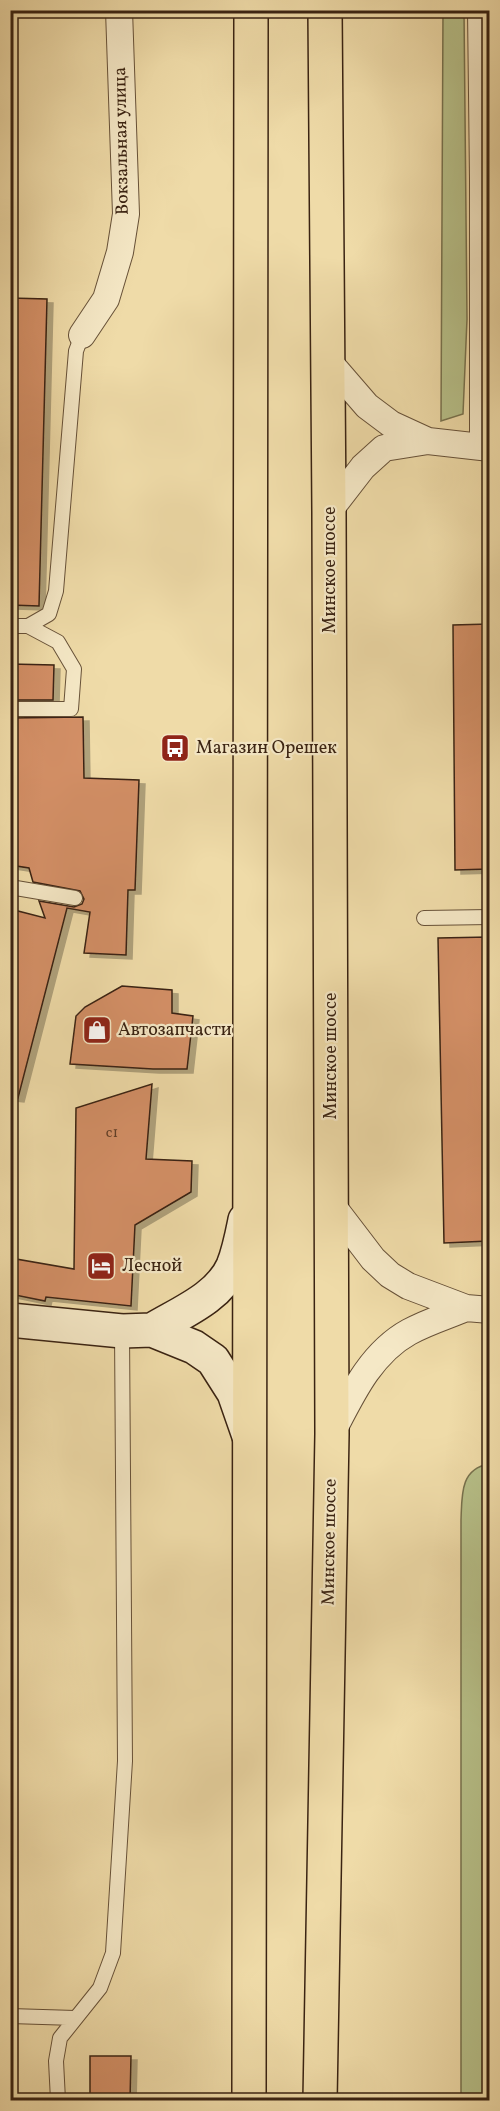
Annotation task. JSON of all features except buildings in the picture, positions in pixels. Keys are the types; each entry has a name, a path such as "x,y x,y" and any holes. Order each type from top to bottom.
{"highway":[{"path":"249,2100 251,10"},
{"name":"Минское шоссе","path":"320,2100 332,1434 330,511 325,10"}],"street":[{"name":"Вокзальная улица","path":"82,335 106,299 120,252 126,214 119,10"},
{"path":"328,363 367,406 391,424 428,441"},
{"path":"330,511 363,467 384,447 428,441 483,447"},
{"path":"137,1331 211,1294 220,1285 232,1269 239,1250 249,1201"},
{"path":"331,1204 373,1258 390,1275 408,1286 478,1309"},
{"path":"332,1434 358,1382 383,1352 408,1332 478,1309"},
{"path":"10,1320 137,1331 194,1347 213,1360 234,1393 251,1444"}],"lane":[{"path":"475,10 483,179 483,447"},
{"path":"28,626 49,614 56,591 76,351 82,335"},
{"path":"10,626 28,626 58,642 74,669 71,709 10,710"},
{"path":"10,887 75,898"},
{"path":"424,918 489,917"},
{"path":"58,2100 56,2061 60,2038 100,1988 113,1953 120,1863 124,1761 137,1331"},
{"path":"10,2016 75,2018"}],"green space":[{"path":"443,11 464,11 467,319 463,414 441,421"},
{"path":"489,1464 490,2100 461,2100 461,1511 464,1484 468,1477 473,1471"}],"place":[{"name":"Магазин Орешек","path":"175,748"},
{"name":"Автозапчасти","path":"97,1030"},
{"name":"Лесной","path":"101,1266"}]}
